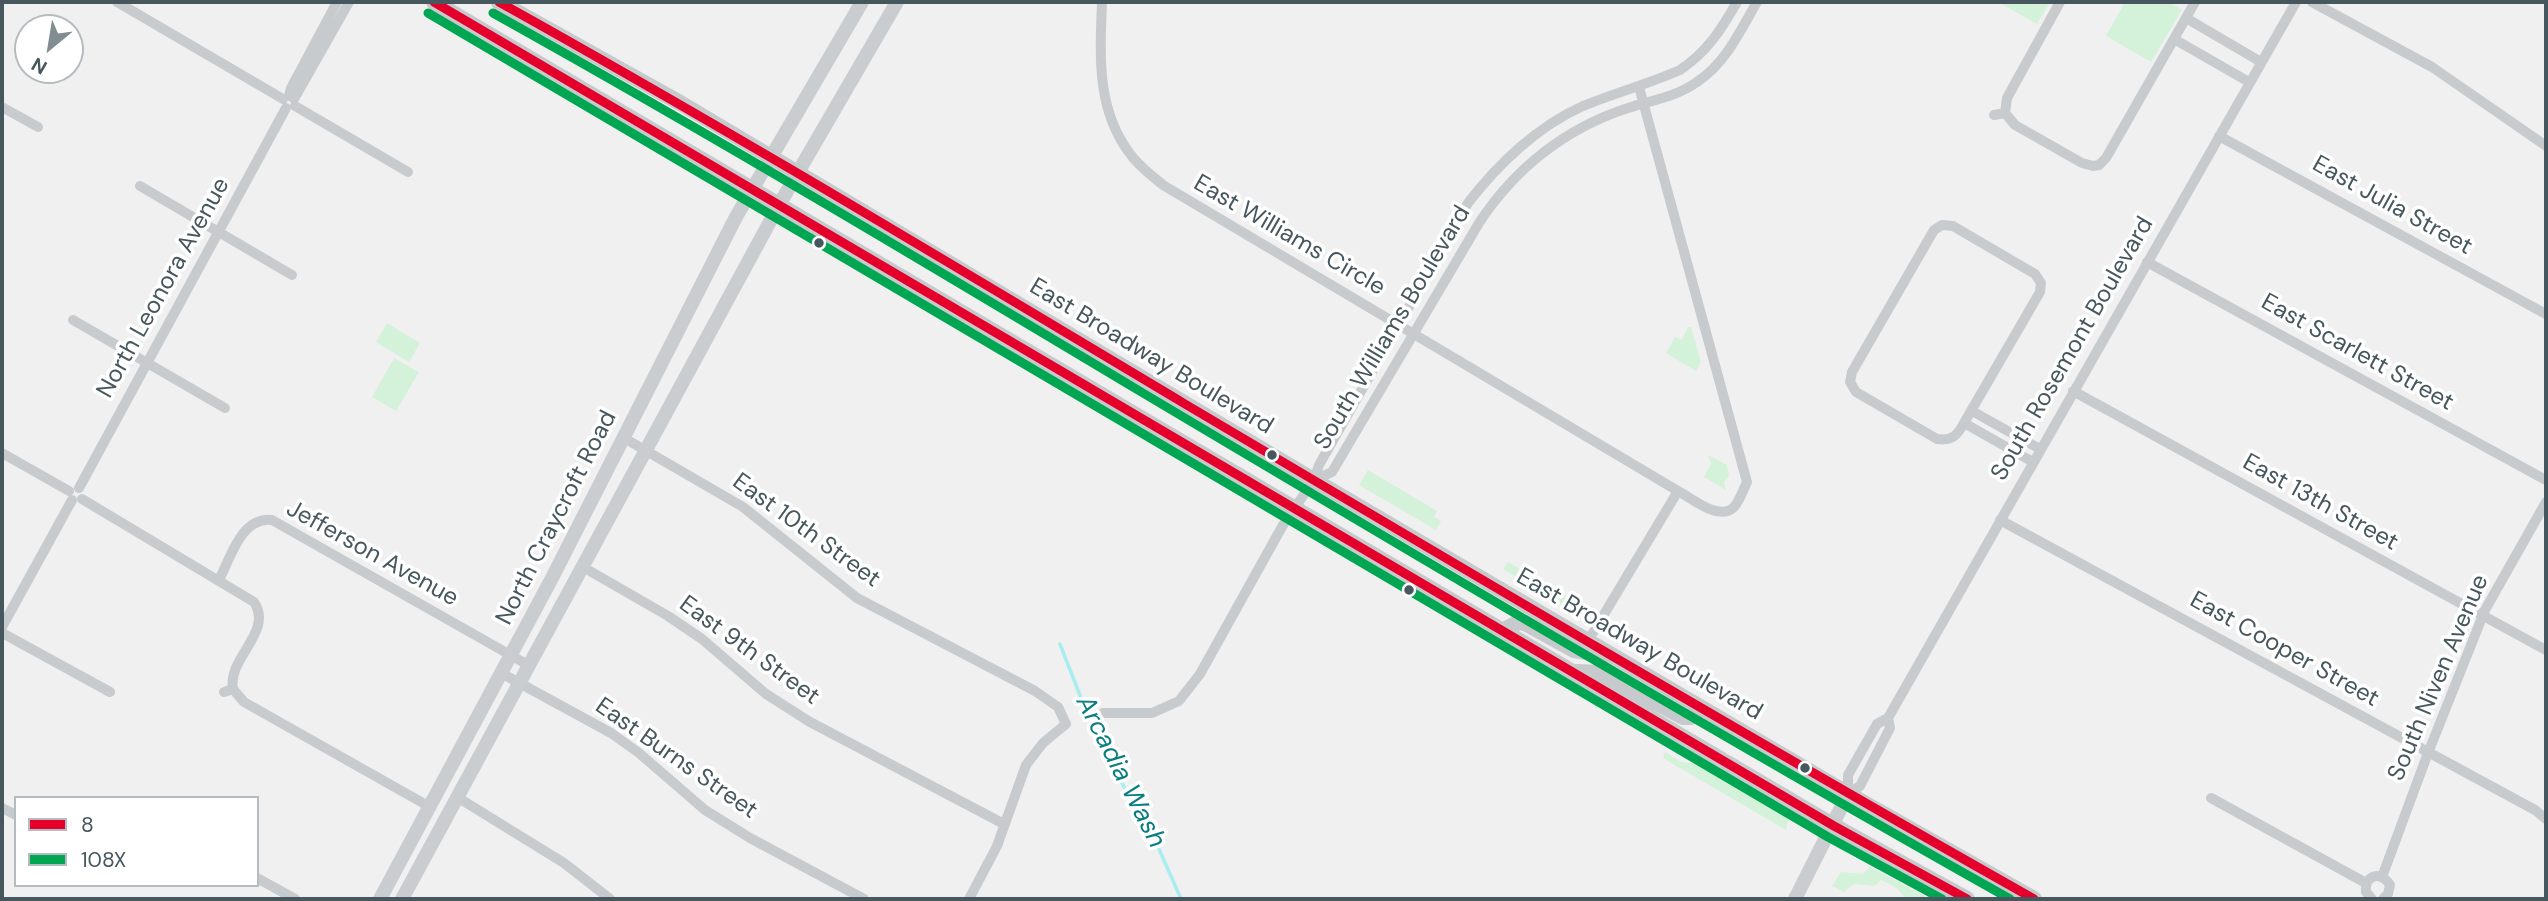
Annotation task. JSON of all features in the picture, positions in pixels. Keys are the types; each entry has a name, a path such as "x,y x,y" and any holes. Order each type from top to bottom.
{"main road":[{"path":"434,2 1834,826 1967,899"},
{"name":"East Broadway Boulevard","path":"499,2 771,156 1314,480 1848,794 2034,899"},
{"name":"North Craycroft Road","path":"380,899 624,438 696,292 771,156 862,2"},
{"name":"North Craycroft Road","path":"402,899 779,205 897,2"},
{"path":"1502,631 1519,622 1525,623 1574,650 1615,656"},
{"path":"1573,672 1601,673 1684,717 1691,717 1702,708"},
{"path":"1795,899 1848,794"}],"street":[{"path":"117,2 408,172"},
{"name":"East Williams Circle","path":"1102,2 1099,67 1111,123 1131,156 1163,186 1678,491 1714,511 1727,512 1734,506 1748,482 1639,87"},
{"name":"South Williams Boulevard","path":"1314,480 1319,465 1468,203 1514,153 1562,117 1680,70 1694,61 1709,48 1737,2"},
{"name":"South Williams Boulevard","path":"1314,480 1332,472 1479,223 1490,206 1520,173 1557,141 1579,128 1603,116 1684,90 1711,71 1729,50 1757,2"},
{"path":"2060,2 2000,114 2094,170 2106,158 2195,2"},
{"name":"South Rosemont Boulevard","path":"1848,794 1848,775 1877,724 1888,718 2296,2"},
{"path":"2312,2 2432,67 2546,146"},
{"name":"North Leonora Avenue","path":"2,627 343,3"},
{"path":"2186,18 2261,62"},
{"path":"2174,39 2249,82"},
{"path":"2,107 38,127"},
{"name":"East Julia Street","path":"2218,136 2546,314"},
{"path":"140,186 292,275"},
{"path":"1942,225 1953,226 2035,274 2041,283 2040,292 1965,423 1957,436 1947,441 1937,439 1856,392 1850,382 1852,372 1934,230 1942,225"},
{"name":"East Scarlett Street","path":"2147,262 2546,480"},
{"path":"73,320 225,408"},
{"name":"East 13th Street","path":"2073,391 2546,650"},
{"path":"1972,411 2040,449"},
{"path":"1965,423 2033,463"},
{"name":"East 10th Street","path":"624,438 743,507 857,598 1035,691 1058,707 1066,724 1044,743 1026,765 1003,824"},
{"path":"2,453 254,602 259,616 256,630 234,670 229,691 430,807"},
{"path":"1103,713 1152,713 1179,701 1200,674 1294,509 1314,480"},
{"path":"1588,641 1678,491"},
{"name":"South Niven Avenue","path":"2382,877 2483,615 2546,502"},
{"name":"Jefferson Avenue","path":"219,580 248,526 263,519 272,520 528,666"},
{"name":"East Cooper Street","path":"2000,520 2535,810 2546,819"},
{"name":"East 9th Street","path":"583,567 702,639 766,694 810,722 1003,824"},
{"path":"2,633 110,692"},
{"name":"East Burns Street","path":"501,673 611,733 639,753 705,810 750,838 864,899"},
{"name":"South Rosemont Boulevard","path":"1848,794 1860,786 1890,728 1888,718"},
{"path":"457,797 564,863 610,899"},
{"path":"2211,798 2366,883"},
{"path":"969,899 997,846 1003,824"},
{"path":"2371,899 2365,892 2366,883 2373,876 2382,877 2390,885 2390,898"},
{"path":"259,879 295,899"}],"green space":[{"path":"1998,2 2050,2 2037,24"},
{"path":"2125,2 2168,2 2182,10 2151,62 2106,36"},
{"path":"387,323 420,343 409,362 376,342"},
{"path":"1688,327 1691,327 1701,362 1696,371 1666,353 1675,337 1682,340"},
{"path":"394,358 419,372 396,411 372,397"},
{"path":"1708,455 1727,465 1729,476 1724,483 1726,490 1704,477 1711,464"},
{"path":"1368,470 1437,511 1434,517 1441,521 1436,530 1359,485"},
{"path":"1508,562 1568,597 1566,602 1570,605 1573,600 1579,603 1581,600 1594,608 1587,619 1503,569"},
{"path":"1665,752 1681,762 1696,764 1788,818 1786,830 1663,758"},
{"path":"1870,867 1930,899 1904,899 1892,885 1881,880 1875,886 1854,884 1844,892 1832,886 1841,872 1863,874"}],"waterway":[{"name":"Arcadia Wash","path":"1060,644 1097,739 1159,849 1181,899"}],"transit line":[{"name":"8","path":"434,2 1834,826 1967,899"},
{"name":"8","path":"499,2 758,150 1608,654 2034,899"},
{"name":"108X","path":"428,13 1828,837 1942,899"},
{"name":"108X","path":"493,13 822,202 1793,776 2010,899"}]}
